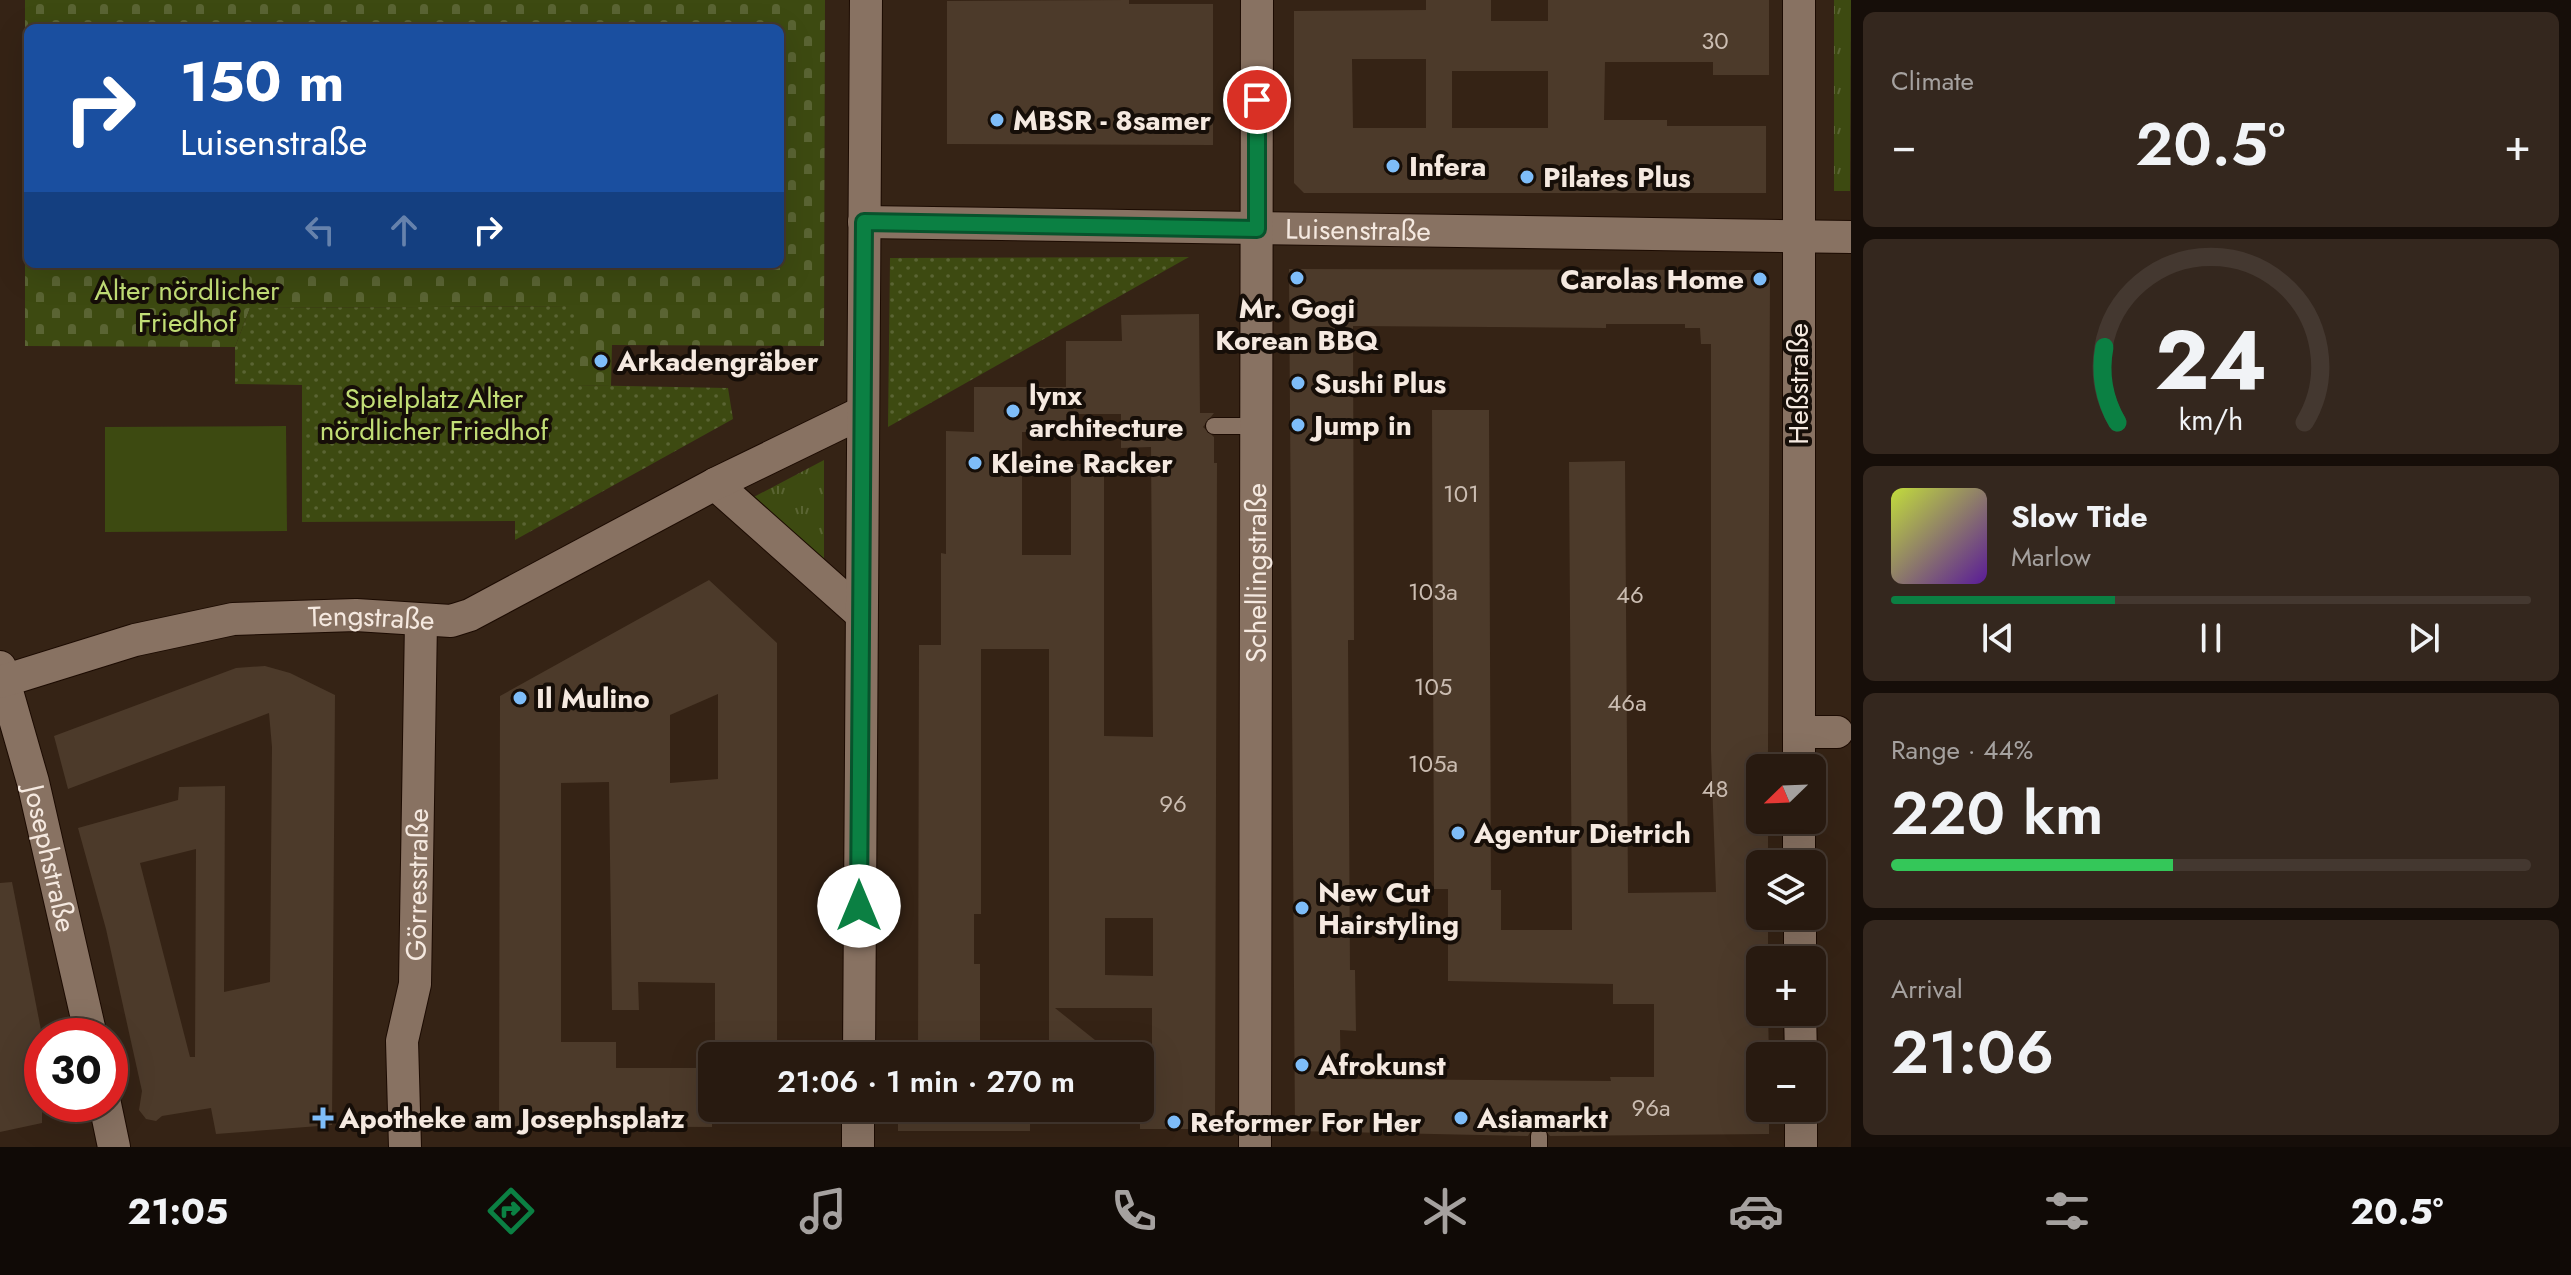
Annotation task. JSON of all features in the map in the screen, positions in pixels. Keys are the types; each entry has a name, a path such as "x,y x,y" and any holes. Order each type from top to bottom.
{"street":[{"path":"859,1042 866,0"},
{"name":"Schellingstraße","path":"1255,1147 1257,0"},
{"name":"Heßstraße","path":"1799,0 1799,754"},
{"name":"Luisenstraße","path":"864,222 1851,237"},
{"name":"Tengstraße","path":"1,677 135,640 233,619 356,615 451,621 470,615 715,484 861,413"},
{"path":"715,484 860,613"},
{"name":"Görresstraße","path":"405,1147 402,1041 415,984 421,621"},
{"name":"Josephstraße","path":"1,677 33,782 87,1018"},
{"path":"1799,732 1837,732"},
{"path":"109,1122 114,1147"},
{"path":"858,1122 858,1147"},
{"path":"1801,1122 1801,1147"}],"lane":[{"path":"1214,426 1256,426"}],"green space":[{"name":"Alter nördlicher Friedhof","path":"25,0 825,0 824,346 612,345 611,386 574,385 574,306 250,308 235,347 25,346 25,268 784,268 784,24 25,24"},
{"path":"1834,0 1851,0 1850,191 1834,191"},
{"path":"1189,257 888,427 890,258"},
{"name":"Spielplatz Alter nördlicher Friedhof","path":"575,306 574,385 728,388 733,419 515,540 515,521 302,522 302,385 235,384 235,347 250,308"},
{"path":"286,426 287,531 105,532 105,427"},
{"path":"824,460 824,570 750,499"}],"building":[{"path":"1129,0 1129,4 1213,4 1213,145 947,144 947,1"},
{"path":"1426,0 1491,0 1491,21 1548,21 1548,0 1769,0 1769,75 1713,75 1713,62 1605,62 1604,120 1667,120 1667,126 1766,126 1766,193 1304,193 1294,183 1294,11 1426,10","holes":["1352,59 1426,59 1426,128 1353,128","1452,71 1548,71 1548,128 1452,128"]},
{"path":"1289,269 1761,270 1770,280 1768,750 1768,754 1746,754 1746,834 1768,834 1768,850 1746,850 1746,930 1768,930 1768,946 1746,946 1746,1026 1768,1026 1769,1042 1746,1042 1746,1122 1769,1122 1769,1134 1550,1136 1540,1125 1533,1127 1528,1136 1295,1131","holes":["1606,324 1685,324 1685,328 1700,328 1701,344 1711,344 1711,751 1716,892 1628,893 1625,461 1569,462 1572,930 1501,930 1501,890 1491,890 1489,410 1432,410 1434,889 1448,889 1448,981 1613,984 1613,1004 1654,1004 1654,1077 1610,1077 1611,1081 1341,1079 1340,1030 1356,1031 1355,970 1350,970 1348,640 1354,640 1353,326 1606,328"]},
{"path":"1199,314 1200,413 1214,413 1203,427 1214,437 1214,463 1217,463 1215,1129 1140,1129 1140,1122 1154,1122 1152,1008 1055,1008 1095,1040 1049,1040 1049,649 981,649 981,914 974,914 974,964 980,964 980,1042 918,1042 919,645 941,645 941,553 946,554 946,431 974,432 974,387 1066,387 1066,341 1122,341 1121,315","holes":["1066,414 1121,414 1121,448 1151,447 1153,737 1104,736 1104,464 1071,464 1071,555 1022,555 1022,432 1066,432","1105,918 1153,918 1153,976 1105,975"]},
{"path":"709,580 777,643 777,1042 715,1042 715,983 638,982 639,1010 612,1010 609,782 561,783 561,1042 616,1042 616,1068 698,1068 698,1122 712,1122 712,1127 499,1126 500,696","holes":["718,694 718,779 670,783 670,715"]},
{"path":"265,666 290,673 335,695 332,1125 216,1134 211,1108 162,1116 156,1121 146,1119 139,1110 142,1091 128,1018 78,828 178,800 179,787 225,786 224,992 270,982 272,747 269,713 68,789 54,736 236,668","holes":["196,849 195,1057 190,1057 140,863"]},
{"path":"12,882 39,1018 24,1018 24,1122 42,1123 0,1132 0,883"},
{"path":"898,1122 1030,1122 1030,1131 898,1131"}],"place":[{"name":"MBSR - 8samer","path":"997,120"},
{"name":"Infera","path":"1393,166"},
{"name":"Pilates Plus","path":"1527,177"},
{"name":"Mr. Gogi Korean BBQ","path":"1297,278"},
{"name":"Carolas Home","path":"1760,279"},
{"name":"Arkadengräber","path":"601,361"},
{"name":"Sushi Plus","path":"1298,383"},
{"name":"lynx architecture","path":"1013,411"},
{"name":"Jump in","path":"1298,425"},
{"name":"Kleine Racker","path":"975,463"},
{"name":"Il Mulino","path":"520,698"},
{"name":"Agentur Dietrich","path":"1458,833"},
{"name":"New Cut Hairstyling","path":"1302,908"},
{"name":"Afrokunst","path":"1302,1065"},
{"name":"Apotheke am Josephsplatz","path":"323,1118"},
{"name":"Asiamarkt","path":"1461,1118"},
{"name":"Reformer For Her","path":"1174,1122"}],"route":[{"path":"859,906 864,222 1257,229 1257,100"}]}
